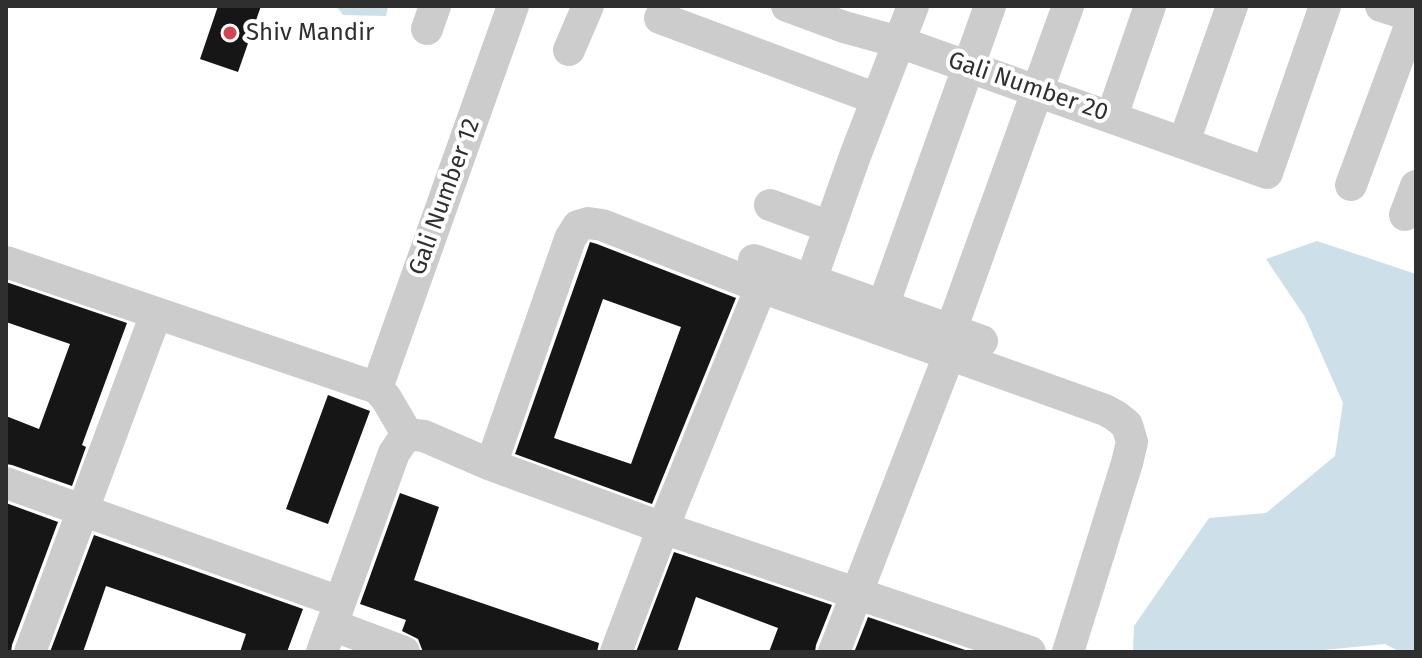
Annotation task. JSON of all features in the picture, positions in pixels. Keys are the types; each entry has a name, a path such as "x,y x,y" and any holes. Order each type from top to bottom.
{"street":[{"name":"Gali Number 12","path":"377,388 513,6"},
{"path":"569,50 588,6"},
{"name":"Gali Number 20","path":"787,6 827,13 899,42 1267,173 1325,6"},
{"path":"811,280 913,6"},
{"path":"883,306 990,6"},
{"path":"834,652 950,342 1068,6"},
{"path":"1112,116 1150,6"},
{"path":"1184,142 1232,6"},
{"path":"1351,185 1415,14 1381,6"},
{"path":"660,18 877,99"},
{"path":"770,205 830,227"},
{"path":"491,465 570,239 578,226 588,223 602,225 758,273 950,342 1105,410 1127,425 1132,442 1127,463 1068,652"},
{"path":"6,262 377,388 407,434"},
{"path":"758,273 811,280 883,306 950,342 982,341"},
{"path":"616,652 758,273"},
{"path":"30,652 156,314"},
{"path":"407,434 424,436 491,465 663,528 1030,652"},
{"path":"332,627 394,453 407,434"},
{"path":"6,483 82,512 332,627 404,652"}],"water":[{"path":"336,6 388,6 386,16 343,15"},
{"path":"1317,241 1416,274 1416,652 1400,652 1385,644 1304,652 1133,652 1134,626 1209,518 1266,513 1335,456 1343,403 1305,317 1266,259"}],"building":[{"name":"Shiv Mandir","path":"218,6 261,6 238,72 200,59"},
{"path":"590,242 736,298 652,504 515,454","holes":["603,299 681,327 631,464 554,438"]},
{"path":"6,282 127,323 82,445 86,447 72,486 6,464 6,416 39,429 70,344 6,322"},
{"path":"328,395 370,411 328,524 286,509"},
{"path":"400,493 439,507 414,580 599,643 597,652 423,652 418,639 402,631 406,620 360,604"},
{"path":"6,503 58,522 11,652 6,652"},
{"path":"94,535 303,609 287,652 240,652 246,634 106,586 83,652 50,652"},
{"path":"674,552 832,605 815,652 769,652 778,628 696,597 677,652 636,652"},
{"path":"868,617 971,652 855,650"}],"place":[{"name":"Shiv Mandir","path":"230,33"}]}
